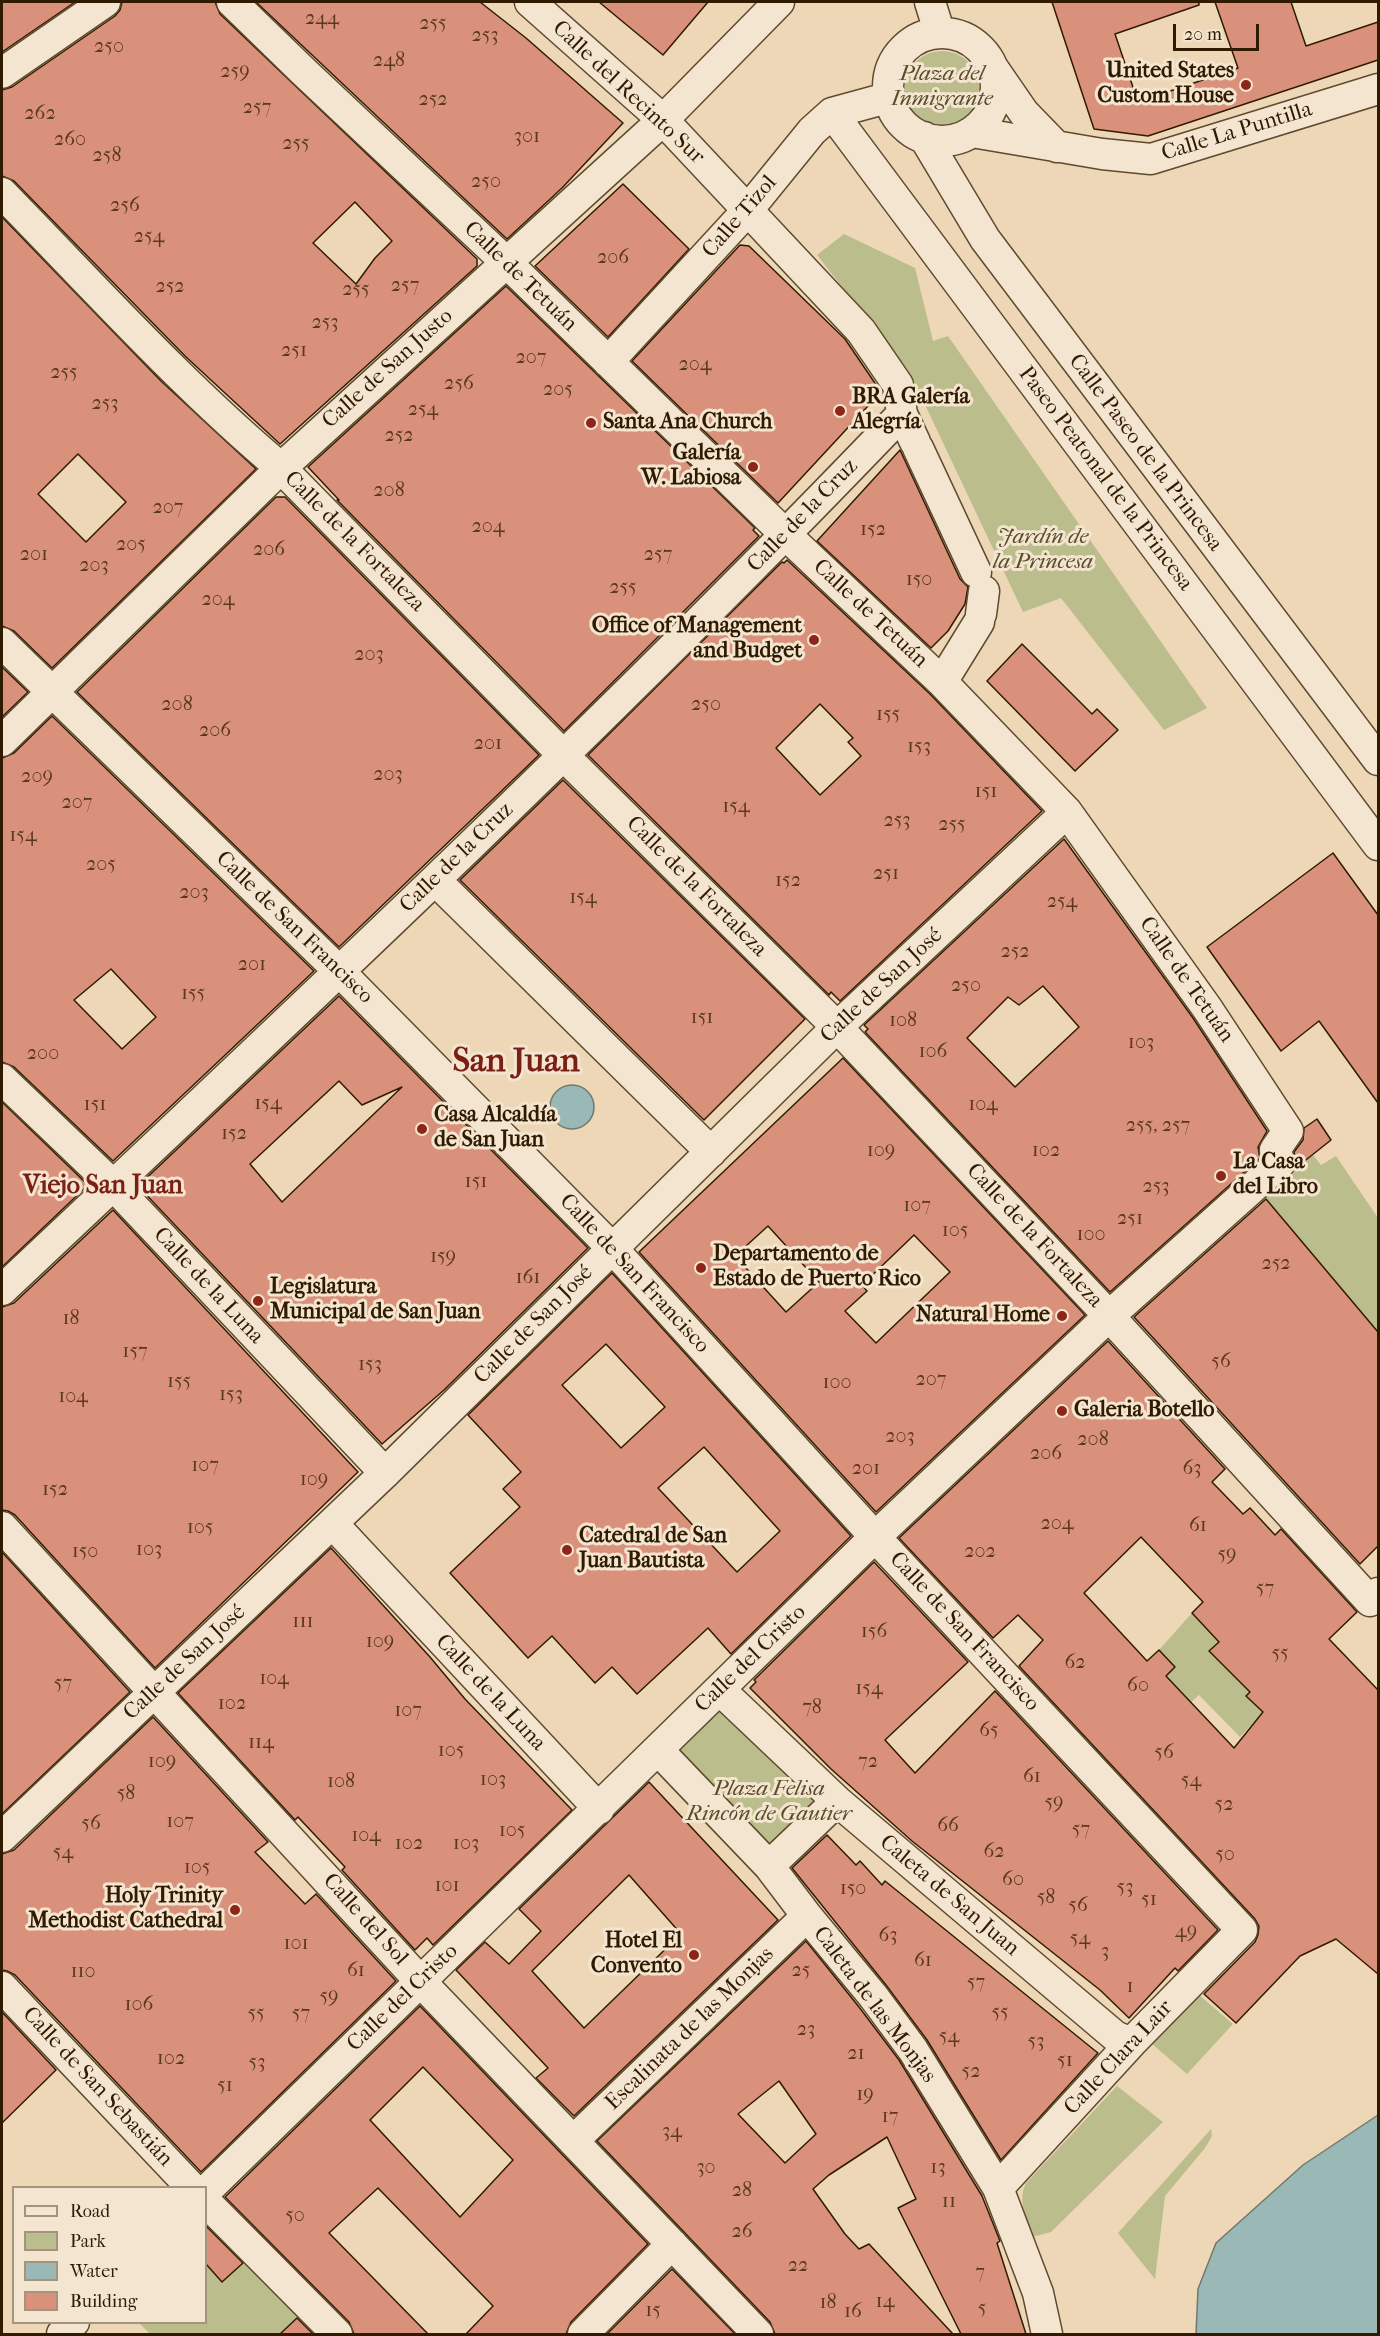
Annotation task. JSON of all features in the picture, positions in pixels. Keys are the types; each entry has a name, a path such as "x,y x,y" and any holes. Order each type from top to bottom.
{"street":[{"path":"2,73 105,2"},
{"name":"Calle de Tetuán","path":"232,2 942,682 1067,812 1207,1008 1288,1131"},
{"name":"Calle del Recinto Sur","path":"530,2 663,120 861,331 898,385 902,414 980,600 942,682"},
{"name":"Calle de San Justo","path":"2,741 281,468 663,120 779,2"},
{"path":"930,2 939,32"},
{"path":"992,67 996,85 994,104 985,120 972,132 956,139 940,141 924,137 908,128 896,115 887,98 894,62 905,48 920,38 939,32 966,39 979,47 1024,113 1057,147"},
{"name":"Calle La Puntilla","path":"1057,147 1151,159 1378,89"},
{"name":"Calle Tizol","path":"608,362 747,211 812,131 832,113 887,98"},
{"name":"Paseo Peatonal de la Princesa","path":"832,113 1378,845"},
{"path":"972,132 1057,147"},
{"name":"Calle Paseo de la Princesa","path":"924,137 984,239 1378,760"},
{"name":"Calle de la Fortaleza","path":"2,193 174,369 245,438 281,468 563,755 837,1027 1374,1597"},
{"name":"Calle de la Cruz","path":"2,1290 435,880 786,535 902,414"},
{"name":"Calle de San Francisco","path":"2,643 339,971 612,1248 875,1537 1242,1930"},
{"name":"Calle de San José","path":"2,1838 333,1524 837,1027 1067,812"},
{"path":"435,880 711,1152"},
{"name":"Calle de la Luna","path":"2,1079 113,1185 385,1473"},
{"name":"Calle del Cristo","path":"207,2190 875,1537 1108,1316 1280,1163 1275,1150 1288,1131"},
{"name":"Calle de la Luna","path":"333,1524 599,1809"},
{"name":"Calle del Sol","path":"2,1527 420,1981 758,2334"},
{"name":"Caleta de San Juan","path":"720,1690 837,1801 1116,2036 1131,2043"},
{"name":"Caleta de las Monjas","path":"658,1750 769,1866 913,2050 998,2188 1038,2293 1047,2334"},
{"path":"769,1866 837,1801"},
{"name":"Escalinata de las Monjas","path":"573,2142 807,1916"},
{"name":"Calle Clara Lair","path":"998,2188 1131,2043 1242,1930"},
{"name":"Calle de San Sebastián","path":"2,1987 191,2186"},
{"path":"207,2203 337,2334"},
{"path":"583,2334 672,2244"}],"green space":[{"name":"Plaza del Inmigrante","path":"942,51 956,54 968,62 976,74 979,88 976,102 968,114 956,122 942,125 928,122 916,114 908,102 905,88 908,74 916,62 928,54"},
{"name":"Jardín de la Princesa","path":"844,234 915,268 933,341 948,336 1207,708 1164,730 1061,598 1023,612 910,373 817,255"},
{"path":"1313,1155 1321,1165 1336,1156 1378,1218 1378,1332 1264,1197"},
{"path":"1192,1613 1219,1642 1251,1691 1246,1696 1263,1712 1240,1737 1199,1695 1112,1776 1088,1750 1174,1668 1159,1650"},
{"name":"Plaza Felisa Rincón de Gautier","path":"723,1710 823,1803 768,1855 677,1754 678,1748 716,1712"},
{"path":"1198,1994 1233,2024 1187,2074 1151,2043"},
{"path":"1117,2086 1163,2122 1051,2232 1032,2237 1022,2196 1026,2183"},
{"path":"1211,2129 1212,2136 1205,2148 1165,2196 1155,2279 1118,2233"},
{"path":"246,2260 303,2313 280,2334 150,2334 140,2324 207,2324 207,2265 222,2282"}],"water":[{"path":"572,1085 588,1091 594,1107 588,1123 572,1129 556,1123 550,1107 556,1091"},
{"path":"1378,2115 1378,2334 1196,2334 1198,2289 1216,2243 1303,2165"}],"building":[{"path":"2,2 75,2 2,52"},
{"path":"122,2 215,2 220,14 477,259 477,266 280,444 185,356 14,181 2,176 2,90 12,87 115,16","holes":["355,202 392,241 375,258 356,284 313,243"]},
{"path":"256,2 480,2 526,38 623,123 562,188 507,239"},
{"path":"599,2 708,2 663,55"},
{"name":"United States Custom House","path":"1052,2 1199,2 1199,5 1115,34 1138,102 1238,68 1215,2 1291,2 1306,46 1378,22 1378,60 1148,136 1094,129"},
{"path":"623,184 689,249 608,337 535,266"},
{"path":"2,217 161,381 256,469 52,668 14,631 2,626","holes":["78,454 126,502 86,542 38,494"]},
{"path":"740,245 749,246 845,339 881,392 778,503 632,361"},
{"path":"506,286 755,528 753,530 759,536 564,731 337,500 339,500 308,467"},
{"path":"900,450 960,579 968,587 965,604 948,631 931,648 817,541"},
{"path":"276,497 285,497 539,755 339,947 77,692"},
{"path":"787,560 930,694 1042,811 840,1001 831,992 829,995 588,755 782,562","holes":["820,704 853,738 848,742 861,756 820,795 776,748"]},
{"path":"1022,644 1092,714 1097,709 1118,730 1075,771 987,681"},
{"path":"2,667 28,692 2,717"},
{"path":"52,716 314,971 113,1161 14,1067 2,1062 2,758 14,753","holes":["111,969 156,1017 122,1049 74,1000"]},
{"path":"563,780 805,1019 704,1120 460,880"},
{"path":"1064,839 1193,1018 1267,1131 1258,1147 1260,1158 1110,1292 865,1032 868,1029 864,1025","holes":["1043,986 1079,1027 1015,1087 967,1038 1008,997 1019,1005"]},
{"path":"1333,853 1378,915 1378,1103 1319,1021 1281,1051 1207,947"},
{"path":"339,996 588,1248 444,1390 382,1444 138,1186","holes":["339,1081 362,1105 402,1087 282,1202 250,1164"]},
{"path":"843,1058 1085,1315 876,1512 639,1252","holes":["768,1226 819,1282 786,1312 735,1256","914,1235 950,1272 876,1343 845,1311 867,1291 862,1285"]},
{"path":"2,1102 88,1185 2,1267"},
{"path":"1317,1119 1331,1140 1297,1167 1294,1152 1303,1140 1304,1128"},
{"path":"1266,1199 1378,1332 1378,1546 1360,1564 1134,1317"},
{"path":"113,1210 358,1472 155,1668 15,1515 2,1510 2,1307 14,1303"},
{"path":"612,1273 851,1536 731,1654 708,1628 637,1694 612,1667 595,1683 552,1636 528,1658 450,1573 520,1507 503,1489 521,1472 468,1415","holes":["606,1344 665,1407 621,1448 562,1385","704,1447 780,1531 737,1572 658,1488"]},
{"path":"1108,1341 1225,1469 1212,1482 1243,1514 1250,1508 1275,1535 1281,1529 1357,1612 1329,1639 1378,1690 1378,1974 1336,1939 1300,1956 1236,2023 1204,1994 1255,1942 1259,1926 1255,1919 1019,1666 1043,1640 1018,1615 993,1638 899,1538","holes":["1141,1537 1203,1602 1192,1613 1219,1642 1209,1651 1250,1692 1246,1696 1263,1712 1234,1748 1166,1676 1175,1667 1159,1650 1147,1661 1084,1593"]},
{"path":"331,1548 465,1699 572,1810 433,1945 427,1938 415,1950 342,1870 345,1867 298,1817 295,1820 178,1693"},
{"path":"2,1552 130,1692 2,1814"},
{"path":"874,1562 968,1662 885,1740 915,1773 995,1691 1218,1930 1178,1971 1175,1968 1129,2018 1100,1990 912,1841 831,1769 750,1688 756,1682 754,1680"},
{"path":"153,1717 268,1842 255,1852 305,1904 316,1894 396,1981 201,2172 15,1975 2,1970 2,1854 14,1850"},
{"name":"Hotel El Convento","path":"649,1782 778,1920 574,2116 536,2078 548,2068 456,1970 485,1942 509,1964 541,1931 519,1909","holes":["629,1875 681,1934 584,2028 532,1971"]},
{"path":"827,1835 856,1865 860,1861 882,1885 885,1881 1098,2053 1001,2160 927,2040 792,1868"},
{"path":"806,1941 899,2060 982,2196 1000,2241 997,2243 1026,2334 961,2334 898,2208 916,2199 887,2137 829,2175 813,2189 845,2234 859,2249 869,2244 953,2334 775,2334 770,2322 597,2141","holes":["779,2081 816,2134 785,2163 738,2114"]},
{"path":"420,2006 648,2244 571,2322 566,2334 466,2334 493,2306 378,2188 329,2233 428,2334 354,2334 349,2322 225,2197","holes":["423,2067 513,2160 460,2217 370,2120"]},
{"path":"2,2012 56,2070 2,2123"},
{"path":"207,2227 243,2263 222,2282 207,2265"},
{"path":"672,2269 735,2334 607,2334"},
{"path":"297,2318 313,2334 280,2334"}],"place":[{"name":"United States Custom House","path":"1246,85"},
{"name":"BRA Galería Alegría","path":"840,411"},
{"name":"Santa Ana Church","path":"591,423"},
{"name":"Galería W. Labiosa","path":"753,467"},
{"name":"Office of Management and Budget","path":"814,640"},
{"name":"Casa Alcaldía de San Juan","path":"422,1129"},
{"name":"La Casa del Libro","path":"1221,1176"},
{"name":"Departamento de Estado de Puerto Rico","path":"701,1268"},
{"name":"Legislatura Municipal de San Juan","path":"258,1301"},
{"name":"Natural Home","path":"1062,1316"},
{"name":"Galeria Botello","path":"1062,1411"},
{"name":"Catedral de San Juan Bautista","path":"567,1550"},
{"name":"Holy Trinity Methodist Cathedral","path":"235,1910"},
{"name":"Hotel El Convento","path":"694,1955"}],"district":[{"name":"San Juan","path":"516,1063"},
{"name":"Viejo San Juan","path":"103,1187"}]}
